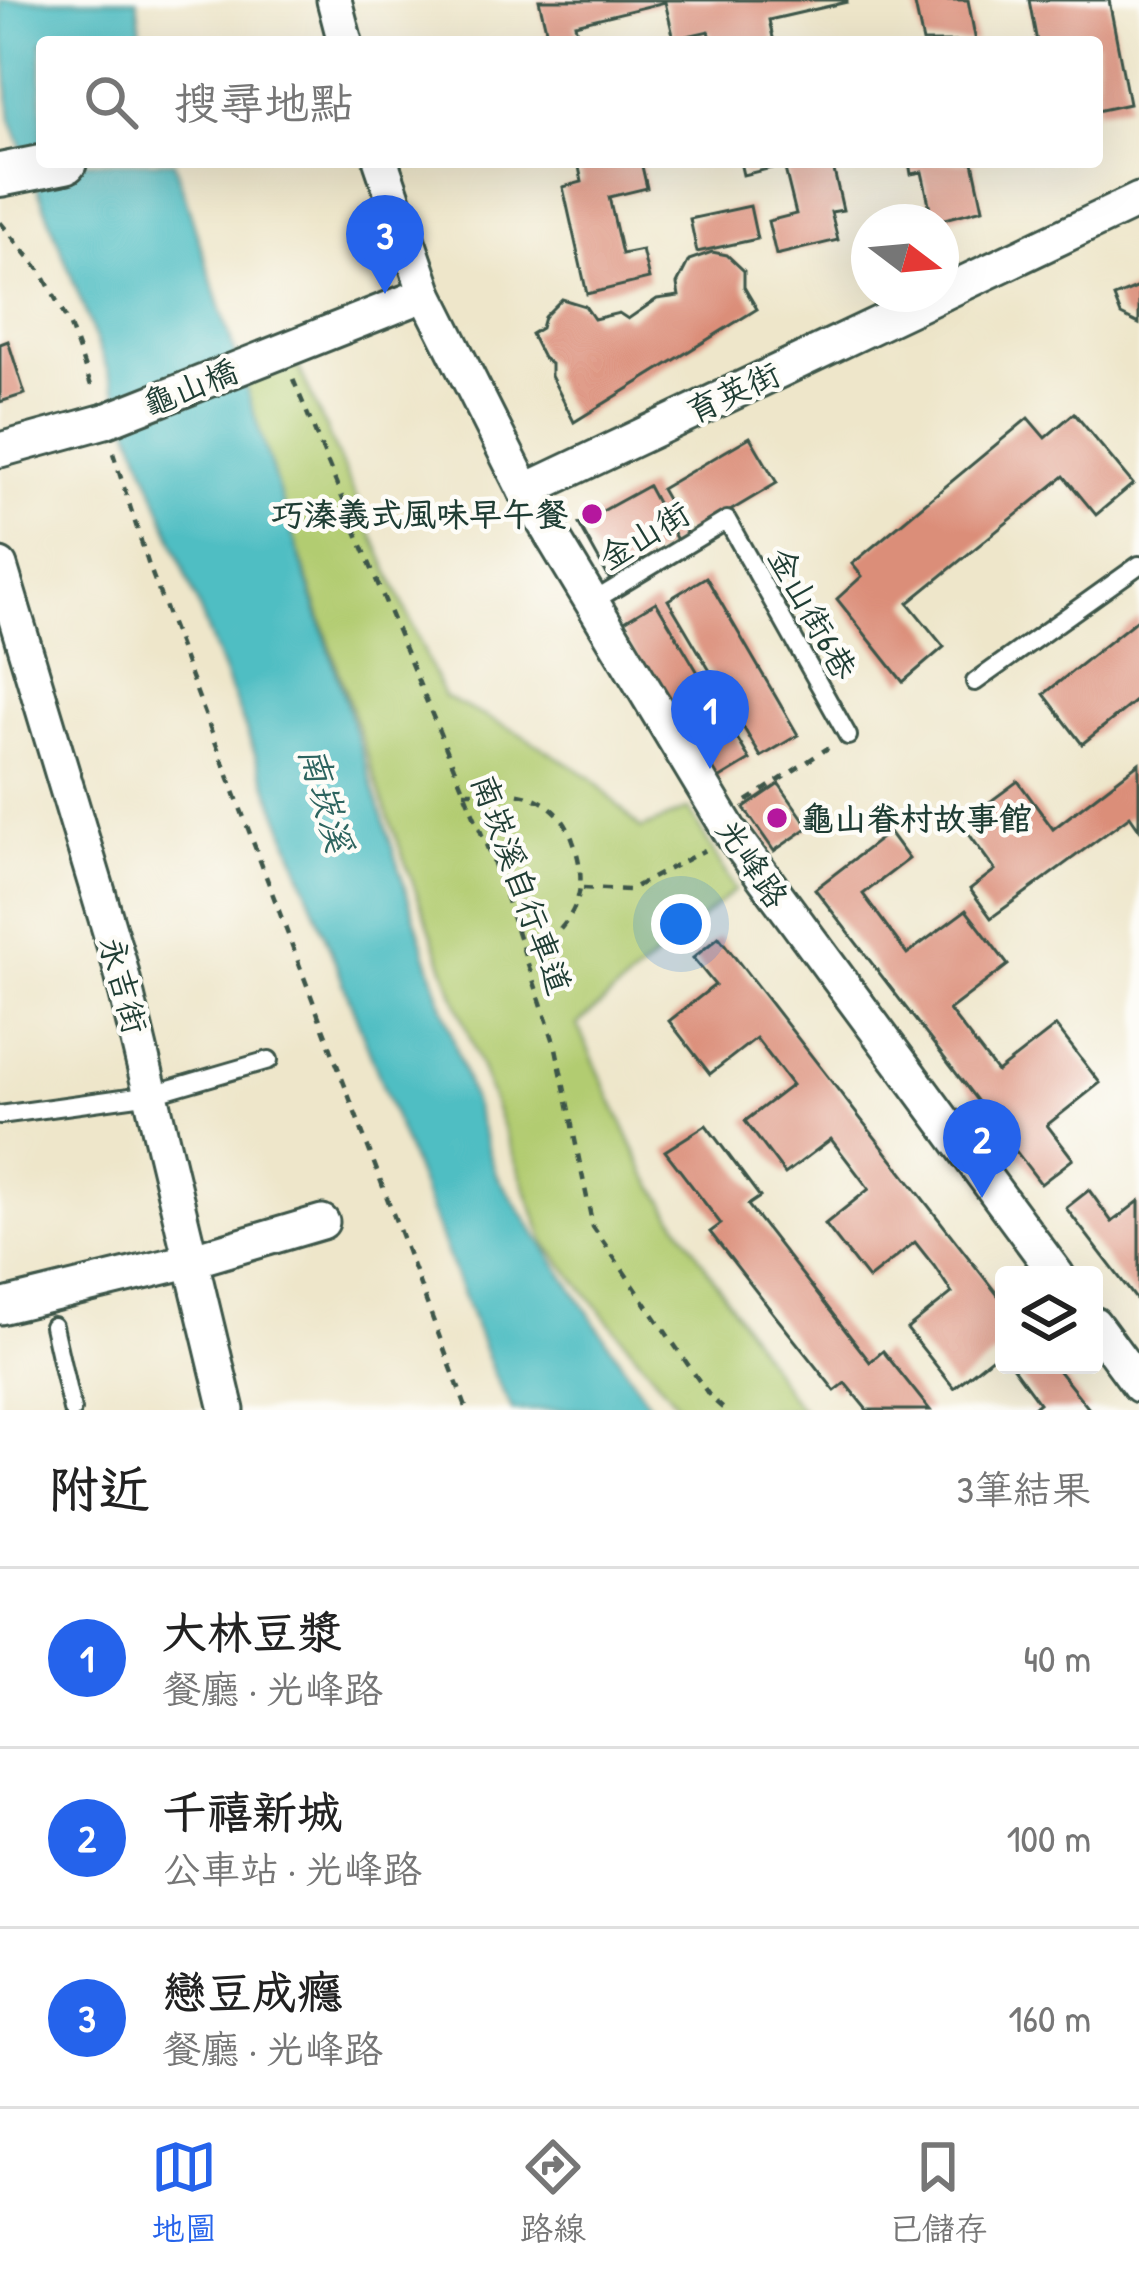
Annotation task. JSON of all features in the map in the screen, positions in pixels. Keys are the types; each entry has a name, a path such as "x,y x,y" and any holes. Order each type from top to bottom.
{"street":[{"path":"334,0 343,36"},
{"path":"0,175 36,168"},
{"name":"光峰路","path":"383,168 426,294 525,491 726,826 1051,1266"},
{"name":"育英街","path":"959,285 1139,200"},
{"path":"280,356 426,294"},
{"name":"育英街","path":"525,491 903,312"},
{"name":"龜山橋","path":"103,420 280,356"},
{"path":"0,450 103,420"},
{"name":"永吉街","path":"0,566 119,962 227,1410"},
{"path":"0,1307 193,1260 322,1222"},
{"path":"1103,1336 1139,1384"}],"lane":[{"name":"金山街","path":"592,602 727,520"},
{"name":"金山街6巷","path":"727,520 848,736"},
{"path":"975,682 1139,565"},
{"path":"0,1115 152,1094 269,1060"},
{"path":"53,1326 71,1410"}],"path":[{"path":"0,222 42,273 70,326 148,562 466,1410"},
{"name":"南崁溪自行車道","path":"280,356 497,871 556,1048 593,1227 711,1397 725,1410"},
{"path":"583,888 629,890 674,869 848,736"},
{"path":"464,792 503,792 538,800 567,823 583,888 555,938 526,960"}],"green space":[{"path":"296,361 444,697 517,732 591,778 641,829 689,809 735,890 577,1025 646,1174 803,1410 682,1410 546,1244 383,802 242,384"}],"water":[{"name":"南崁溪","path":"0,0 137,0 141,36 36,36 36,168 176,168 496,1174 653,1410 512,1410 494,1375 11,119"}],"building":[{"path":"539,0 847,0 769,20 773,36 710,36 709,31 673,36 665,2 575,24 578,36 548,36"},
{"path":"914,0 968,0 975,36 922,36"},
{"path":"1029,0 1109,0 1129,104 1103,110 1103,36 1036,36"},
{"path":"579,168 642,168 647,188 609,197 622,254 642,250 649,279 587,294 563,187 582,182"},
{"path":"741,168 772,168 743,175"},
{"path":"785,168 833,168 843,210 831,212 838,240 776,255 768,221 796,214"},
{"path":"910,168 974,168 983,209 959,215 959,204 929,204 922,172 911,174"},
{"path":"750,206 757,239 697,252 690,219"},
{"path":"712,252 727,255 744,271 744,287 757,309 574,422 551,376 551,364 531,334 541,328 544,317 562,299 585,306 594,319 619,313 628,319 657,299 679,296 677,284 689,260"},
{"path":"1139,287 1139,324 1121,315 1114,297"},
{"path":"8,341 25,394 0,402 0,344"},
{"path":"1074,413 1133,484 1096,515 1064,476 908,603 944,647 903,682 837,599 862,576 852,564 1028,418 1045,438"},
{"path":"750,437 777,483 688,536 661,489"},
{"path":"648,486 678,542 610,580 579,524"},
{"path":"706,577 798,735 761,757 668,600"},
{"path":"656,602 750,760 712,783 618,625"},
{"path":"1139,618 1139,698 1082,744 1044,694"},
{"path":"1139,763 1139,829 1130,816 991,918 970,889 995,870 961,823 1018,781 1053,829"},
{"name":"龜山眷村故事館","path":"779,784 809,827 774,851 744,808"},
{"path":"889,832 909,859 863,894 907,954 966,910 1008,965 949,1010 997,1072 1056,1026 1100,1083 1047,1125 1073,1159 1041,1184 815,889"},
{"path":"719,937 995,1291 995,1355 954,1388 907,1329 952,1293 934,1266 915,1242 868,1279 825,1224 869,1189 831,1139 785,1174 745,1121 792,1085 756,1038 710,1074 669,1021 715,985 693,958"},
{"path":"706,1125 760,1197 748,1205 870,1362 883,1351 930,1410 867,1410 845,1383 835,1391 773,1313 710,1232 721,1224 665,1151"},
{"path":"1089,1190 1112,1222 1139,1201 1139,1303 1066,1208"},
{"path":"1018,1374 1061,1374 1090,1410 1030,1410 1039,1403"}],"place":[{"name":"戀豆成癮","path":"385,294"},
{"name":"巧溱義式風味早午餐","path":"592,514"},
{"name":"大林豆漿","path":"710,769"},
{"name":"龜山眷村故事館","path":"777,818"},
{"name":"千禧新城","path":"982,1198"}]}
